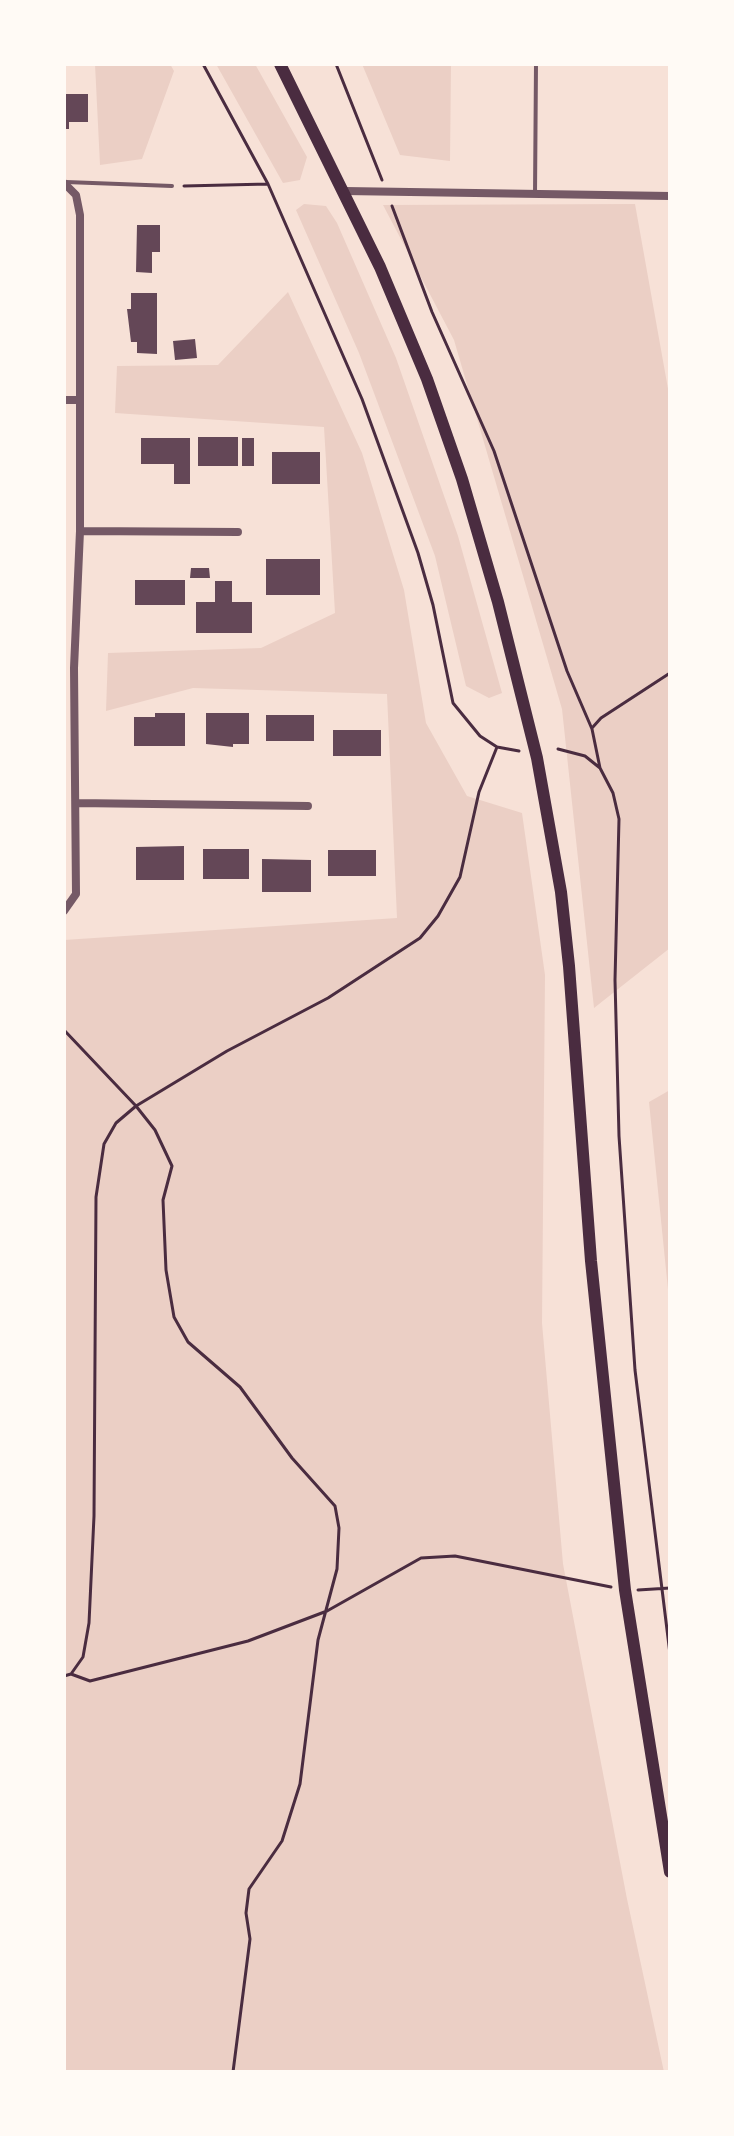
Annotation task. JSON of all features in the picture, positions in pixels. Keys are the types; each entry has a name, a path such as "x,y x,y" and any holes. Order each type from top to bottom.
{"main road":[{"path":"280,64 345,191 427,379 462,479 498,602 537,758 561,892 571,980 591,1261 625,1590 649,1760 670,1872"}],"street":[{"path":"64,183 76,195 80,215 80,531 74,668 76,894 64,911"},
{"path":"345,191 670,196"},
{"path":"64,400 79,400"},
{"path":"80,531 238,532"},
{"path":"64,668 74,668"},
{"path":"76,803 308,806"}],"lane":[{"path":"535,194 536,64"},
{"path":"64,183 172,186"}],"path":[{"path":"203,64 268,184 362,399 418,553 433,605 453,703 465,722 497,747 519,751"},
{"path":"336,64 432,312 494,451 567,671 592,729 600,768 613,793 619,819 615,980 619,1136 635,1370 670,1654"},
{"path":"172,186 268,184"},
{"path":"592,729 601,718 670,673"},
{"path":"71,1674 83,1657 92,1577 97,1175 104,1144 116,1123 136,1106 260,1032 328,998 420,938 438,916 460,877 479,792 497,747"},
{"path":"558,749 585,756 600,768"},
{"path":"64,1030 136,1106 155,1130 172,1166 163,1200 166,1270 174,1317 188,1342 240,1387 292,1458 335,1506 339,1528 337,1569 318,1640 300,1784 282,1841 249,1889 246,1913 250,1939 233,2072"},
{"path":"64,1676 71,1674 90,1681 248,1641 327,1611 421,1558 455,1556 625,1590 670,1588"}],"shaded area":[{"path":"95,64 170,64 174,71 142,159 100,165"},
{"path":"216,64 255,64 307,157 300,180 283,183"},
{"path":"362,64 451,64 450,161 400,155"},
{"path":"304,204 326,206 337,223 396,358 458,536 502,693 489,698 466,686 435,556 359,353 296,210"},
{"path":"635,204 670,400 670,948 594,1008 562,709 454,340 383,205"},
{"path":"288,292 362,453 404,590 426,723 467,796 522,813 545,975 542,1323 563,1564 627,1899 664,2072 64,2072 64,940 397,918 387,694 193,688 106,711 108,653 261,648 335,613 324,427 115,413 117,366 218,365"},
{"path":"670,1090 670,1309 649,1102"}],"building":[{"path":"64,94 88,94 88,122 69,122 69,129 64,129"},
{"path":"137,225 160,225 160,252 152,252 152,273 136,272"},
{"path":"131,293 157,293 157,354 137,353 137,342 131,342 127,309 131,309"},
{"path":"195,339 197,358 175,360 173,341"},
{"path":"198,437 238,437 238,466 198,466"},
{"path":"141,438 190,438 190,484 174,484 174,464 141,464"},
{"path":"242,438 254,438 254,466 242,466"},
{"path":"272,452 320,452 320,484 272,484"},
{"path":"266,559 320,559 320,595 266,595"},
{"path":"191,568 209,568 210,578 190,578"},
{"path":"135,580 185,580 185,605 135,605"},
{"path":"215,581 232,581 232,602 252,602 252,633 196,633 196,602 215,602"},
{"path":"155,713 185,713 185,746 134,746 134,717 155,717"},
{"path":"206,713 249,713 249,744 233,744 233,747 206,744"},
{"path":"266,715 314,715 314,741 266,741"},
{"path":"333,730 381,730 381,756 333,756"},
{"path":"184,846 184,880 136,880 136,847"},
{"path":"203,849 249,849 249,879 203,879"},
{"path":"328,850 376,850 376,876 328,876"},
{"path":"262,859 311,860 311,892 262,892"}]}
